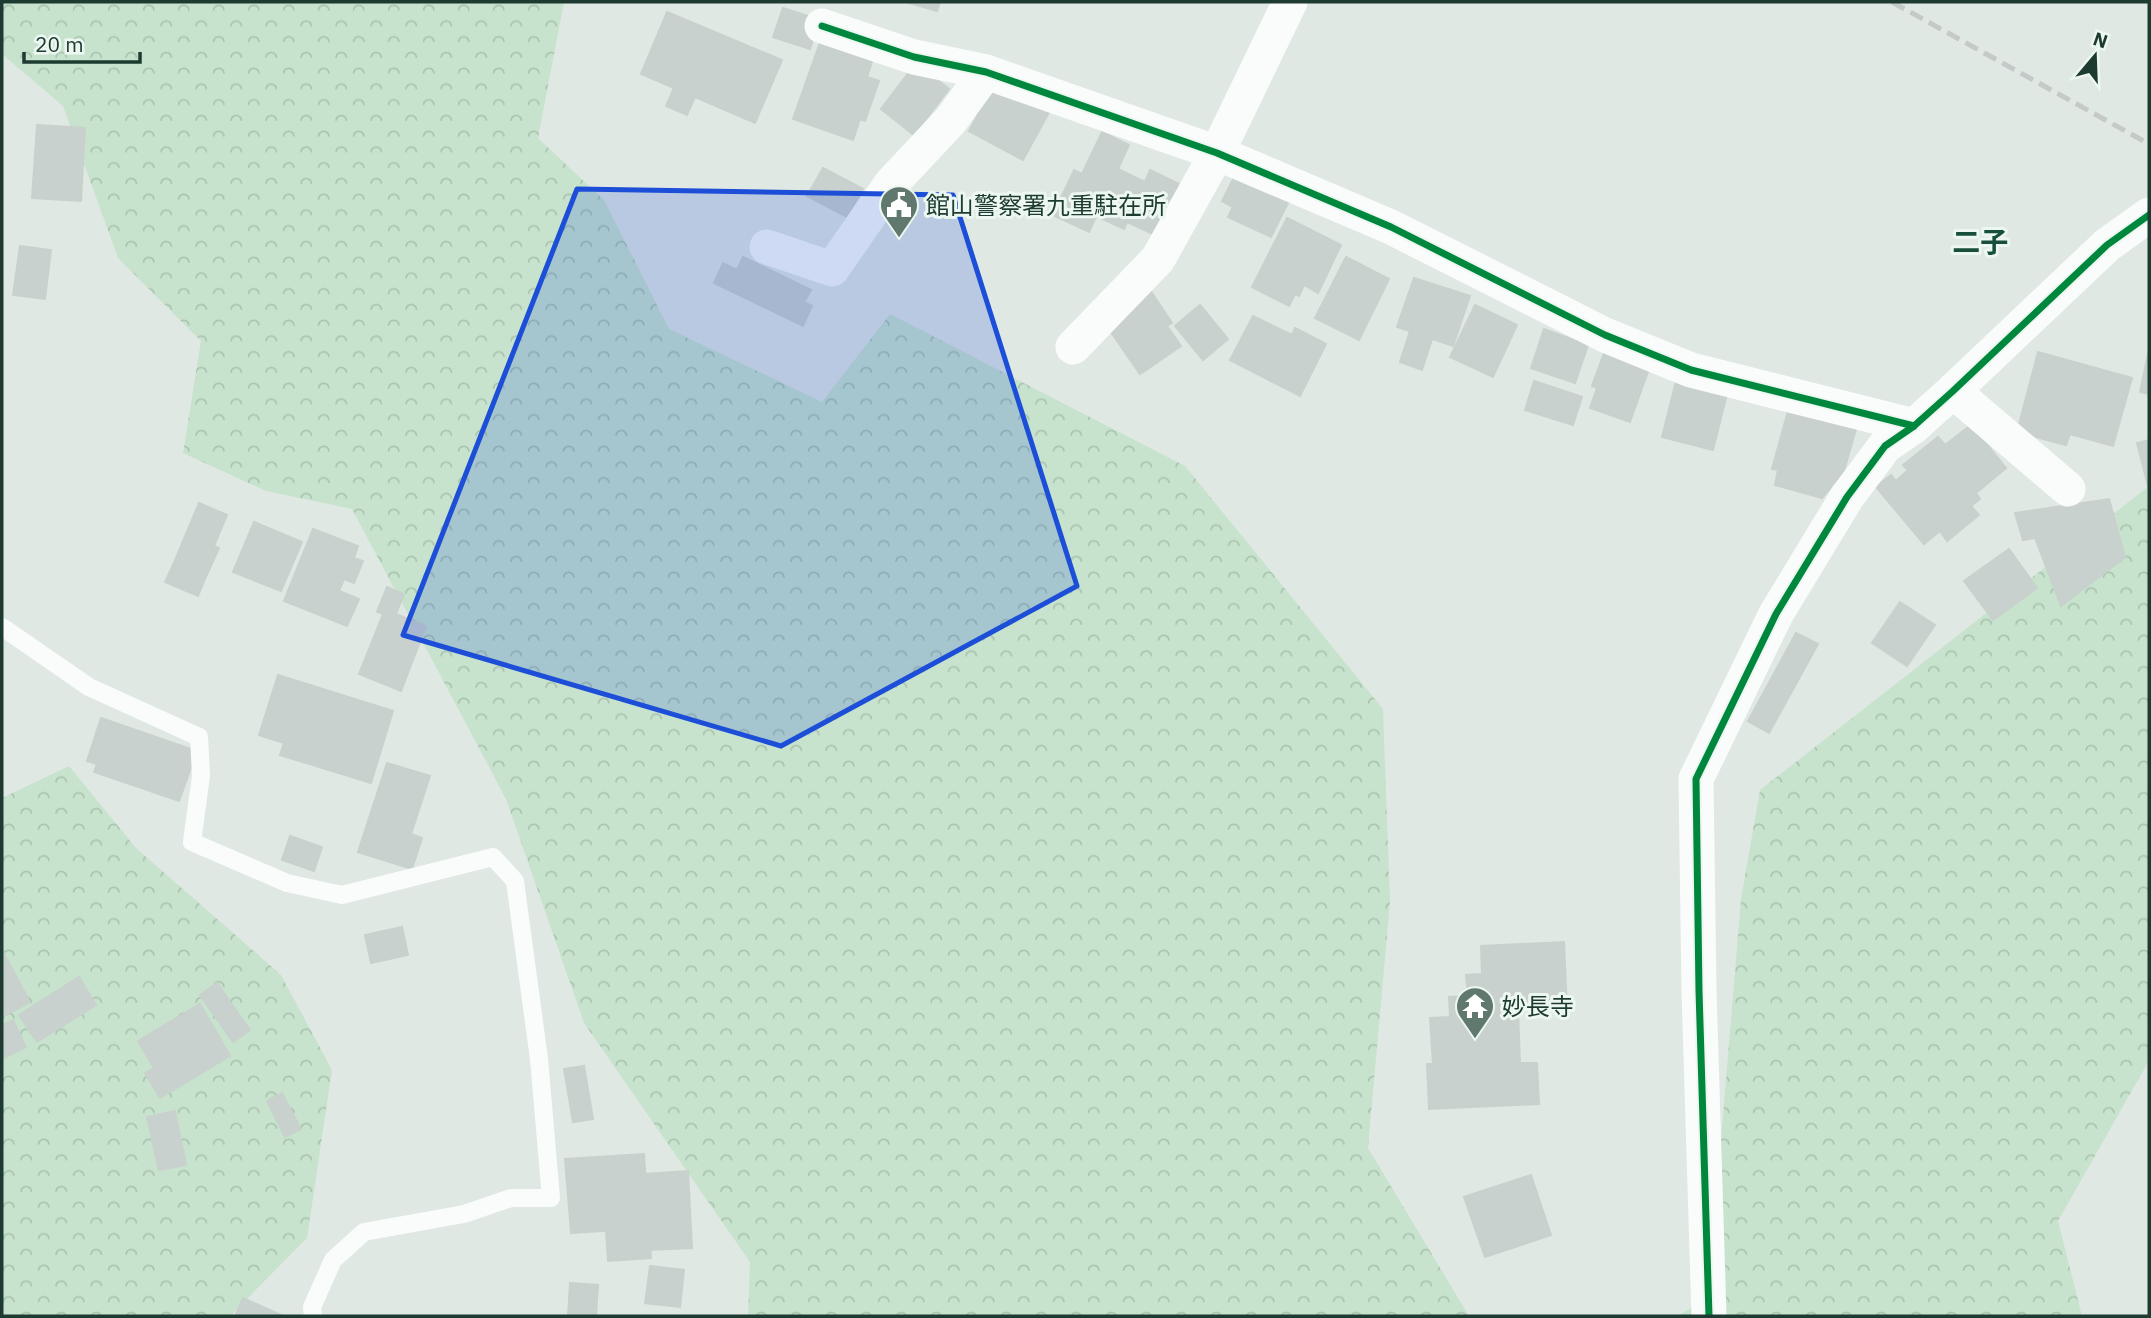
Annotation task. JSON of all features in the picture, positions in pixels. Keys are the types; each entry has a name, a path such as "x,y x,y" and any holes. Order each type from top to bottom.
{"street":[{"path":"1073,347 1158,259 1217,153 1290,2"},
{"path":"822,26 914,57 986,72 1217,153 1391,227 1605,335 1691,370 1914,426"},
{"path":"767,247 832,269 891,184 951,120 986,72"},
{"path":"1709,1316 1699,991 1696,779 1776,614 1847,497 1885,446 1914,426 1953,391 2106,245 2149,215"},
{"path":"1953,391 2068,489"}],"lane":[{"path":"2,627 89,687 200,737 201,776 192,842 287,883 342,895 493,857 516,881 539,1059 551,1198 511,1198 464,1214 363,1232 333,1260 312,1307 313,1316"}],"highlighted area":[{"path":"577,189 953,195 1077,586 781,746 403,635"}],"green space":[{"path":"2,2 564,2 538,138 604,200 669,329 822,402 890,314 1185,466 1383,709 1390,902 1368,1148 1469,1316 748,1316 750,1262 584,1023 506,799 352,509 266,491 183,453 201,341 118,258 63,106 2,54"},
{"path":"2149,486 2149,1063 2058,1221 2082,1316 1678,1316 1708,1297 1741,899 1760,790"},
{"path":"69,766 136,848 281,975 332,1070 307,1238 230,1316 2,1316 2,798"}],"building":[{"path":"906,2 940,2 937,11"},
{"path":"783,8 820,20 810,49 773,37"},
{"path":"667,12 782,60 755,123 695,97 687,115 666,106 674,88 641,74"},
{"path":"824,31 876,49 867,77 879,81 865,121 860,119 853,140 793,119"},
{"path":"916,63 949,89 914,135 881,109"},
{"path":"997,78 1052,107 1023,160 969,131"},
{"path":"37,125 85,128 81,201 32,198"},
{"path":"1102,132 1129,145 1089,232 1053,215 1074,170 1082,174"},
{"path":"1240,165 1294,191 1271,237 1228,217 1233,207 1222,201"},
{"path":"823,168 863,189 847,217 807,196"},
{"path":"1118,169 1145,182 1124,229 1096,216"},
{"path":"1150,170 1179,184 1155,235 1127,222"},
{"path":"1287,218 1341,245 1318,293 1304,285 1299,296 1295,294 1289,306 1252,287"},
{"path":"20,246 51,250 45,299 13,295"},
{"path":"743,257 811,290 804,302 812,306 803,326 714,283 723,263 737,270"},
{"path":"1346,257 1389,279 1359,340 1315,318"},
{"path":"1414,278 1470,296 1453,346 1397,327"},
{"path":"1150,290 1172,323 1167,326 1181,346 1140,374 1104,322"},
{"path":"1200,305 1228,339 1203,360 1175,326"},
{"path":"1475,305 1517,325 1493,377 1450,357"},
{"path":"1253,316 1292,335 1295,328 1326,344 1300,396 1230,360"},
{"path":"1544,329 1588,345 1575,383 1531,368"},
{"path":"1410,331 1432,339 1422,370 1400,362"},
{"path":"2149,349 2149,394 2140,392"},
{"path":"2038,352 2132,378 2113,446 2070,434 2066,445 2017,432"},
{"path":"1604,353 1652,361 1637,402 1592,386"},
{"path":"1677,377 1728,390 1713,450 1662,437"},
{"path":"1534,381 1582,397 1573,425 1525,410"},
{"path":"1597,388 1637,402 1630,422 1590,408"},
{"path":"1791,400 1856,429 1844,471 1822,498 1775,485 1778,470 1772,469"},
{"path":"1971,425 2006,468 1976,493 1980,499 1971,506 1979,515 1947,541 1940,531 1924,544 1876,487 1891,475 1896,481 1908,470 1903,465 1938,437 1945,445"},
{"path":"2149,440 2149,490 2137,443"},
{"path":"2109,499 2125,557 2061,606 2035,538 2023,540 2015,513"},
{"path":"199,503 227,515 214,546 186,534"},
{"path":"254,522 302,542 281,591 233,572"},
{"path":"313,529 358,546 354,558 363,561 354,583 344,579 339,591 359,599 347,626 284,601"},
{"path":"186,534 219,548 205,579 173,565"},
{"path":"2009,549 2037,588 1993,620 1964,581"},
{"path":"173,565 205,579 198,596 165,582"},
{"path":"387,587 404,594 396,614 426,626 401,691 359,674 383,614 377,612"},
{"path":"1900,602 1935,625 1907,666 1872,643"},
{"path":"1796,633 1818,644 1769,733 1748,721"},
{"path":"278,675 393,711 371,783 280,755 284,743 259,735"},
{"path":"101,718 197,751 179,801 94,772 97,764 87,761"},
{"path":"387,763 430,776 411,834 422,838 412,869 358,852"},
{"path":"290,836 322,847 314,871 282,860"},
{"path":"402,927 408,955 371,963 365,935"},
{"name":"妙長寺","path":"1564,942 1567,1008 1518,1010 1520,1063 1537,1063 1539,1104 1429,1109 1427,1064 1433,1064 1430,1018 1450,1017 1449,997 1468,996 1466,975 1482,974 1481,946"},
{"path":"2,953 30,1002 2,1017"},
{"path":"79,977 96,1005 37,1042 19,1015"},
{"path":"217,983 250,1030 233,1042 200,995"},
{"path":"200,1004 230,1056 160,1098 145,1073 154,1068 138,1041"},
{"path":"13,1020 26,1047 2,1059 2,1025"},
{"path":"584,1066 593,1119 573,1122 564,1069"},
{"path":"282,1093 301,1129 285,1137 267,1101"},
{"path":"175,1111 186,1165 159,1170 147,1117"},
{"path":"644,1154 649,1228 571,1233 565,1159"},
{"path":"688,1171 692,1248 650,1250 645,1174"},
{"path":"1531,1175 1551,1235 1485,1257 1464,1197"},
{"path":"649,1228 651,1258 608,1261 606,1230"},
{"path":"650,1266 684,1270 680,1307 645,1303"},
{"path":"570,1283 598,1285 596,1316 568,1316"},
{"path":"243,1298 283,1316 235,1316"}],"railway":[{"path":"1892,2 2149,144"}],"cycle path":[{"path":"822,26 914,57 986,72 1217,153 1391,227 1605,335 1691,370 1914,426"},
{"path":"1709,1316 1699,991 1696,779 1776,614 1847,497 1885,446 1914,426 1953,391 2107,245 2149,215"}],"place":[{"name":"館山警察署九重駐在所","path":"899,239"},
{"name":"妙長寺","path":"1475,1040"}],"district":[{"name":"二子","path":"1980,241"}]}
